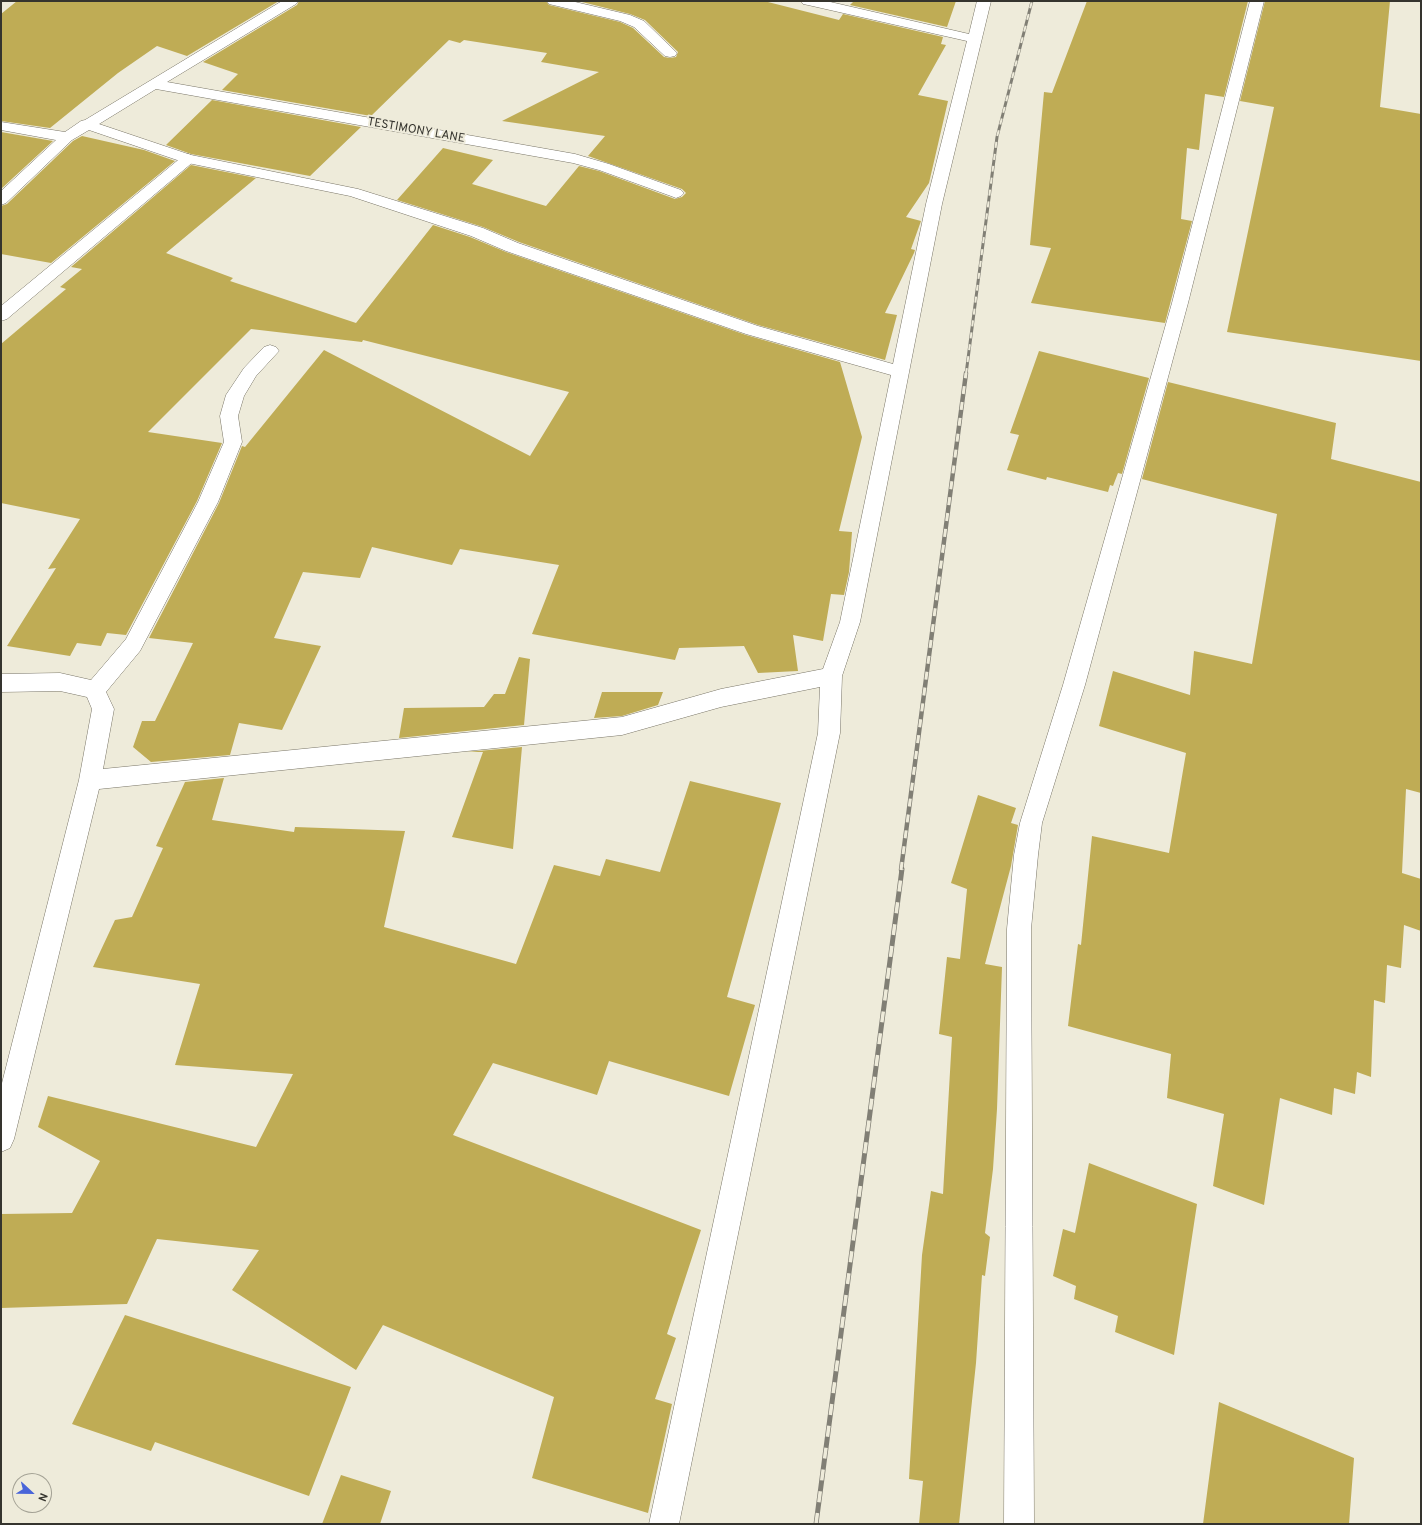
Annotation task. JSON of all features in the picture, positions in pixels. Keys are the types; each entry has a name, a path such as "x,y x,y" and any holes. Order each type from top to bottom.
{"street":[{"path":"1,200 67,137 86,124 291,1"},
{"path":"554,1 625,18 639,24 670,53"},
{"path":"808,1 975,39"},
{"path":"664,1524 829,733 831,676 850,622 934,204 984,1"},
{"path":"1019,1524 1019,929 1031,822 1074,685 1180,303 1257,1"},
{"name":"TESTIMONY LANE","path":"152,84 575,159 604,167 676,194"},
{"path":"86,124 188,159 353,192 432,216 477,232 512,248 752,330 900,372"},
{"path":"1,126 67,137"},
{"path":"1,314 188,159"},
{"path":"95,690 133,645 208,502 233,442 229,416 235,395 250,372 270,351"},
{"path":"90,780 622,726 721,698 831,676"},
{"path":"1,682 60,682 95,690"},
{"path":"1,1139 90,780 103,709 95,690"}],"building":[{"path":"17,1 279,1 187,56 157,46 118,73 50,128 1,121 1,14"},
{"path":"299,1 546,1 549,5 620,22 633,28 664,57 670,58 676,57 678,52 645,20 630,14 578,1 764,1 839,20 843,14 943,37 941,44 946,45 918,95 948,101 929,183 906,217 921,221 911,249 915,250 914,253 885,313 897,315 885,360 758,325 519,242 483,227 397,200 443,148 493,160 472,184 546,206 579,166 599,171 675,199 682,197 686,193 682,189 588,156 605,136 502,121 599,72 541,62 547,53 464,40 460,43 449,40 371,116 222,90 238,74 203,62 297,5"},
{"path":"854,1 956,1 947,27 850,5"},
{"path":"1087,1 1248,1 1224,97 1205,94 1199,150 1187,148 1181,219 1192,221 1165,323 1031,303 1051,248 1030,245 1044,92 1052,93"},
{"path":"1265,1 1390,1 1380,107 1421,114 1421,361 1227,332 1274,107 1240,101"},
{"path":"212,100 361,127 310,176 191,154 166,145"},
{"path":"1,132 53,141 1,189"},
{"path":"82,136 144,150 175,161 51,263 1,254 1,206 7,204 73,141"},
{"path":"191,165 256,178 166,253 233,278 230,281 356,323 433,225 470,237 506,252 746,335 840,362 862,437 839,531 852,532 849,572 844,595 831,594 823,641 793,635 798,671 758,673 744,646 679,648 675,660 532,634 559,565 460,549 452,565 372,547 360,578 303,572 274,638 321,646 282,730 239,723 230,755 151,762 133,747 142,721 155,721 193,643 149,638 219,503 242,446 245,447 324,350 530,456 569,392 363,340 362,342 251,329 148,432 222,443 197,501 126,635 107,633 101,646 77,643 70,656 7,646 56,568 48,569 80,519 1,503 1,344 66,289 60,287 82,269 71,267"},
{"path":"1039,351 1149,378 1122,474 1118,473 1113,486 1110,485 1108,492 1047,477 1046,480 1007,470 1019,435 1010,433"},
{"path":"1168,382 1336,423 1331,459 1421,482 1421,793 1406,789 1402,873 1421,879 1421,931 1404,925 1401,968 1387,965 1385,1003 1374,1000 1371,1077 1357,1072 1355,1094 1334,1088 1332,1115 1280,1098 1264,1205 1213,1186 1224,1114 1167,1098 1171,1054 1068,1026 1078,944 1081,945 1092,836 1169,853 1186,753 1099,726 1113,671 1190,695 1194,651 1252,664 1277,514 1142,479"},
{"path":"519,657 530,659 524,725 399,738 404,708 484,707 494,694 505,694"},
{"path":"602,692 663,692 658,705 622,716 594,718"},
{"path":"522,747 513,849 452,837 483,752 467,752"},
{"path":"224,778 212,820 294,832 295,827 405,831 384,927 516,964 554,865 600,876 606,859 660,872 690,781 781,803 727,997 755,1005 729,1096 609,1061 597,1095 493,1063 453,1135 701,1230 667,1334 676,1338 655,1399 672,1404 648,1513 532,1478 554,1397 383,1325 356,1370 232,1290 259,1250 157,1239 127,1304 1,1308 1,1214 72,1213 100,1161 38,1127 48,1096 256,1147 293,1074 175,1065 200,984 93,967 115,920 132,917 163,848 156,846 185,782"},
{"path":"978,795 1016,808 1011,823 1018,825 1011,866 985,964 1002,967 997,1109 993,1169 985,1233 990,1237 985,1276 982,1275 976,1363 959,1524 919,1524 923,1481 909,1479 922,1255 931,1191 943,1194 952,1037 939,1034 947,957 960,959 967,889 951,883"},
{"path":"1089,1163 1197,1204 1174,1355 1115,1332 1118,1316 1074,1299 1076,1286 1053,1276 1063,1229 1075,1233"},
{"path":"125,1315 351,1387 309,1496 155,1442 151,1451 72,1424"},
{"path":"1219,1402 1354,1458 1349,1524 1203,1524"},
{"path":"341,1475 391,1491 380,1524 322,1524"}],"railway":[{"path":"966,374 997,137 1032,1"},
{"path":"901,870 966,373"},
{"path":"816,1524 902,869"}]}
